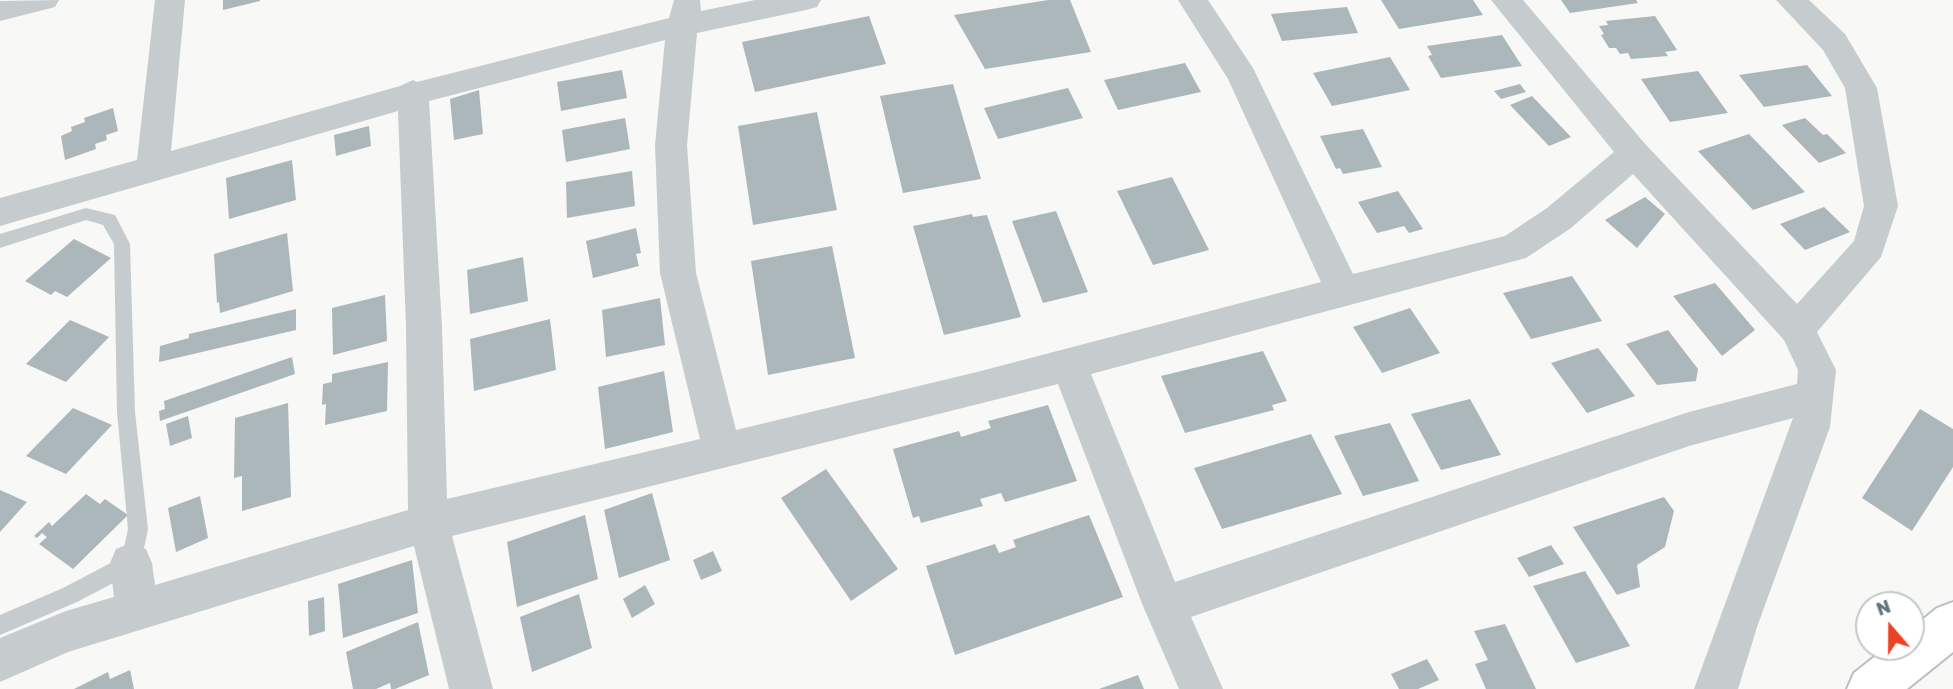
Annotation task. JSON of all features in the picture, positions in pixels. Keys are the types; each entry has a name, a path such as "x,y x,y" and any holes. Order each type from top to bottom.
{"main road":[{"path":"1870,689 1953,624"}],"street":[{"path":"0,11 44,0"},
{"path":"153,168 170,0"},
{"path":"0,212 685,12 806,0"},
{"path":"1193,0 1242,76 1343,291"},
{"path":"1506,0 1634,154 1797,330 1817,370 1811,427 1736,627 1716,689"},
{"path":"1791,0 1834,42 1861,88 1881,206 1869,247 1797,330"},
{"path":"685,12 671,145 678,273 722,451"},
{"path":"413,92 424,327 428,523 471,689"},
{"path":"0,660 66,632 428,523 1069,365 1455,261 1514,248 1559,218 1634,154"},
{"path":"1069,365 1164,606 1201,689"},
{"path":"1164,606 1689,429 1814,396"},
{"path":"131,563 137,610"}],"lane":[{"path":"0,240 86,214 109,220 122,244 126,412 138,529 131,563 70,595 0,625"}],"building":[{"path":"223,0 260,0 260,1 223,10"},
{"path":"1048,0 1070,0 1091,52 985,69 954,15"},
{"path":"1381,0 1473,0 1483,15 1399,29"},
{"path":"1561,0 1636,0 1638,3 1570,13"},
{"path":"1347,7 1358,33 1282,41 1271,14"},
{"path":"869,16 886,64 755,92 742,42"},
{"path":"1655,16 1677,50 1665,52 1668,56 1631,59 1628,53 1620,54 1616,48 1609,48 1601,35 1604,34 1599,26 1608,25 1606,21"},
{"path":"1502,35 1522,66 1441,78 1428,56 1432,55 1427,46"},
{"path":"1390,57 1410,90 1332,106 1313,73"},
{"path":"1185,63 1201,92 1118,110 1104,80"},
{"path":"1807,65 1832,96 1764,107 1739,75"},
{"path":"622,70 627,98 561,111 557,82"},
{"path":"1698,71 1728,113 1670,122 1641,79"},
{"path":"953,84 981,179 903,193 880,96"},
{"path":"1520,84 1526,92 1501,99 1494,91"},
{"path":"1068,88 1083,118 998,139 984,108"},
{"path":"479,90 483,134 454,140 450,99"},
{"path":"1532,96 1571,137 1549,146 1510,105"},
{"path":"113,108 118,131 106,135 107,140 95,144 96,149 65,160 61,136 72,131 71,127 85,122 84,118"},
{"path":"817,112 837,210 753,225 738,126"},
{"path":"625,118 630,149 566,162 562,130"},
{"path":"1805,118 1823,135 1827,134 1846,153 1819,163 1782,125"},
{"path":"369,126 371,146 336,156 334,135"},
{"path":"1363,129 1382,167 1343,174 1340,168 1336,169 1320,136"},
{"path":"1749,134 1805,192 1753,210 1698,151"},
{"path":"292,160 296,200 229,219 226,178"},
{"path":"632,171 635,206 567,218 566,182"},
{"path":"1172,177 1209,250 1153,265 1117,191"},
{"path":"1398,191 1423,229 1409,233 1404,226 1377,233 1358,202"},
{"path":"1645,197 1665,214 1637,248 1605,220"},
{"path":"1824,207 1850,232 1805,250 1780,224"},
{"path":"1056,211 1088,292 1043,303 1012,221"},
{"path":"972,214 973,217 987,215 1021,317 944,335 913,226"},
{"path":"636,228 641,253 636,254 639,266 593,278 586,241"},
{"path":"287,233 293,291 220,313 214,254"},
{"path":"74,239 111,258 67,297 55,291 51,295 25,281"},
{"path":"832,246 855,358 768,375 751,261"},
{"path":"523,257 528,301 470,314 467,270"},
{"path":"1572,276 1602,321 1531,339 1503,293"},
{"path":"1715,283 1755,330 1722,356 1673,296"},
{"path":"385,295 387,341 333,355 332,308"},
{"path":"660,298 665,345 606,357 602,310"},
{"path":"1410,308 1440,353 1382,373 1353,327"},
{"path":"296,309 296,330 159,362 160,346 189,338 189,334"},
{"path":"550,319 556,370 474,391 470,339"},
{"path":"70,320 109,337 66,382 26,364"},
{"path":"1668,330 1698,369 1696,381 1657,385 1626,344"},
{"path":"1598,348 1635,396 1587,413 1551,363"},
{"path":"1263,351 1287,401 1272,405 1274,410 1185,433 1161,376"},
{"path":"292,357 295,374 160,421 159,411 165,409 164,401"},
{"path":"388,362 387,411 325,425 323,384 332,382 332,374"},
{"path":"664,371 673,432 605,449 598,387"},
{"path":"1470,399 1501,455 1441,470 1411,414"},
{"path":"288,403 291,497 242,511 242,476 234,478 235,418"},
{"path":"1048,405 1077,481 1005,502 1001,493 980,499 983,506 921,523 919,516 913,518 893,449 959,431 961,437 991,428 988,421"},
{"path":"73,408 112,425 66,474 26,456"},
{"path":"1920,409 1953,429 1953,467 1912,531 1862,498"},
{"path":"188,416 192,438 170,446 166,424"},
{"path":"1390,423 1419,481 1363,496 1334,436"},
{"path":"1311,434 1342,494 1222,529 1194,468"},
{"path":"826,469 898,569 851,601 781,498"},
{"path":"0,490 27,502 0,532"},
{"path":"652,493 670,560 619,578 604,510"},
{"path":"86,494 100,504 105,499 128,515 73,569 39,544 47,537 42,533 37,538 34,536 49,522 52,526"},
{"path":"200,496 208,538 176,552 168,508"},
{"path":"1664,497 1674,511 1665,547 1637,565 1640,587 1617,595 1573,527"},
{"path":"585,515 598,579 517,607 507,542"},
{"path":"1089,515 1123,597 955,655 926,566 995,544 999,553 1016,547 1013,540"},
{"path":"1551,545 1564,564 1529,577 1517,558"},
{"path":"713,551 722,571 701,580 693,560"},
{"path":"412,560 418,613 343,638 338,584"},
{"path":"1585,571 1630,646 1576,663 1533,586"},
{"path":"645,585 655,604 632,618 623,599"},
{"path":"579,594 592,648 532,672 520,617"},
{"path":"324,597 325,631 309,636 308,601"},
{"path":"418,622 429,675 395,689 391,689 390,683 376,689 353,689 346,652"},
{"path":"1505,624 1536,689 1486,689 1475,664 1488,660 1474,631"},
{"path":"1427,659 1439,680 1418,689 1399,689 1391,674"},
{"path":"130,670 134,689 74,689 108,672 110,679"},
{"path":"1138,675 1144,689 1099,689"}]}
